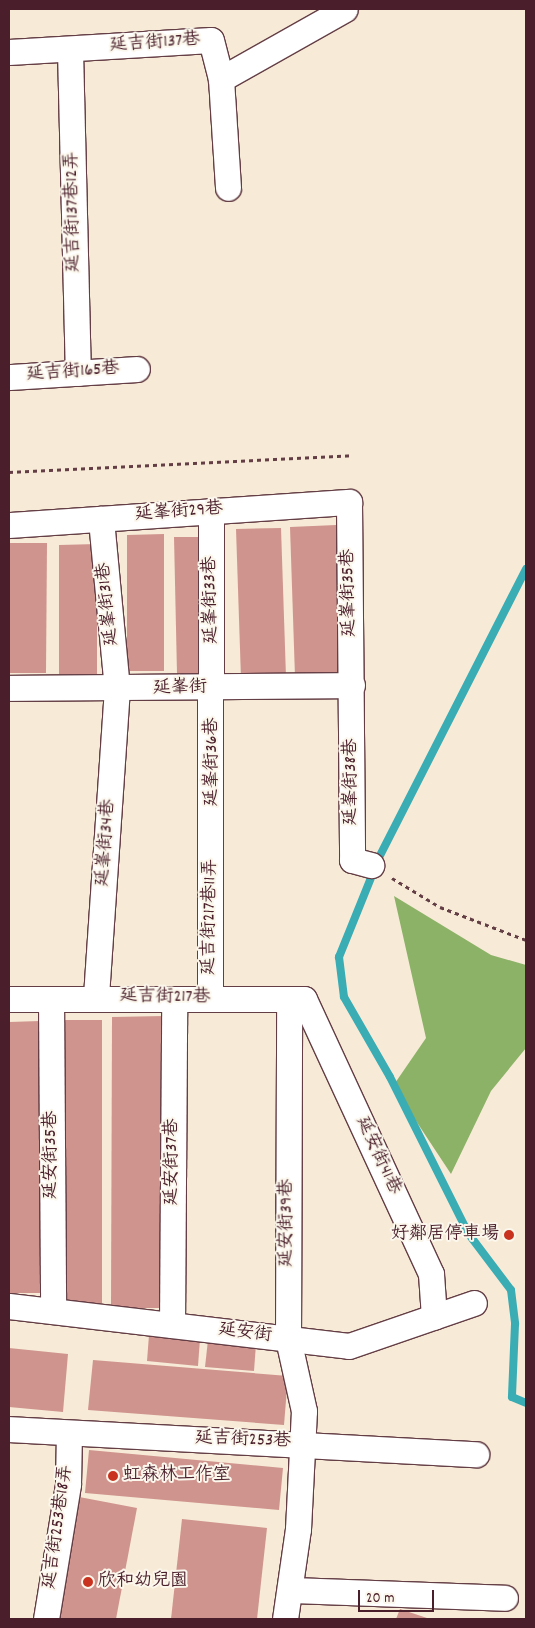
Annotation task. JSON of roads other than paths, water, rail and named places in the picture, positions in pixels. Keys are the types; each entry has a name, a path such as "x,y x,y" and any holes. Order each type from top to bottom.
{"street":[{"path":"221,79 345,9"},
{"name":"延吉街137巷","path":"9,52 70,50 211,40 221,79 228,188"},
{"name":"延吉街137巷12弄","path":"70,50 78,373"},
{"name":"延吉街165巷","path":"9,377 137,369"},
{"name":"延峯街29巷","path":"9,525 349,502"},
{"name":"延峯街35巷","path":"349,502 352,685"},
{"name":"延峯街33巷","path":"211,511 213,688"},
{"name":"延峯街31巷","path":"101,519 117,689"},
{"name":"延峯街","path":"9,688 117,689 352,685"},
{"name":"延峯街38巷","path":"352,685 352,860 370,865"},
{"name":"延峯街36巷","path":"212,835 213,688"},
{"name":"延峯街34巷","path":"96,996 117,689"},
{"name":"延吉街217巷11弄","path":"210,999 212,835"},
{"name":"延吉街217巷","path":"9,999 96,996 174,999 305,999"},
{"name":"延安街35巷","path":"51,999 52,1311"},
{"name":"延安街37巷","path":"172,1325 174,999"},
{"name":"延安街41巷","path":"305,999 431,1274 434,1317"},
{"name":"延安街39巷","path":"285,1619 291,1590 303,1444 304,1411 288,1339 305,999"},
{"name":"延安街","path":"9,1306 349,1346 474,1303"},
{"name":"延吉街253巷","path":"9,1429 69,1434 476,1454"},
{"name":"延吉街253巷18弄","path":"46,1619 68,1484 69,1434"},
{"path":"291,1590 505,1598"}],"waterway":[{"path":"526,569 379,858 339,957 344,997 390,1077 468,1233 511,1290 515,1324 512,1397 526,1403"}],"place":[{"name":"好鄰居停車場","path":"509,1235"},
{"name":"虹森林工作室","path":"113,1476"},
{"name":"欣和幼兒園","path":"88,1582"}]}
